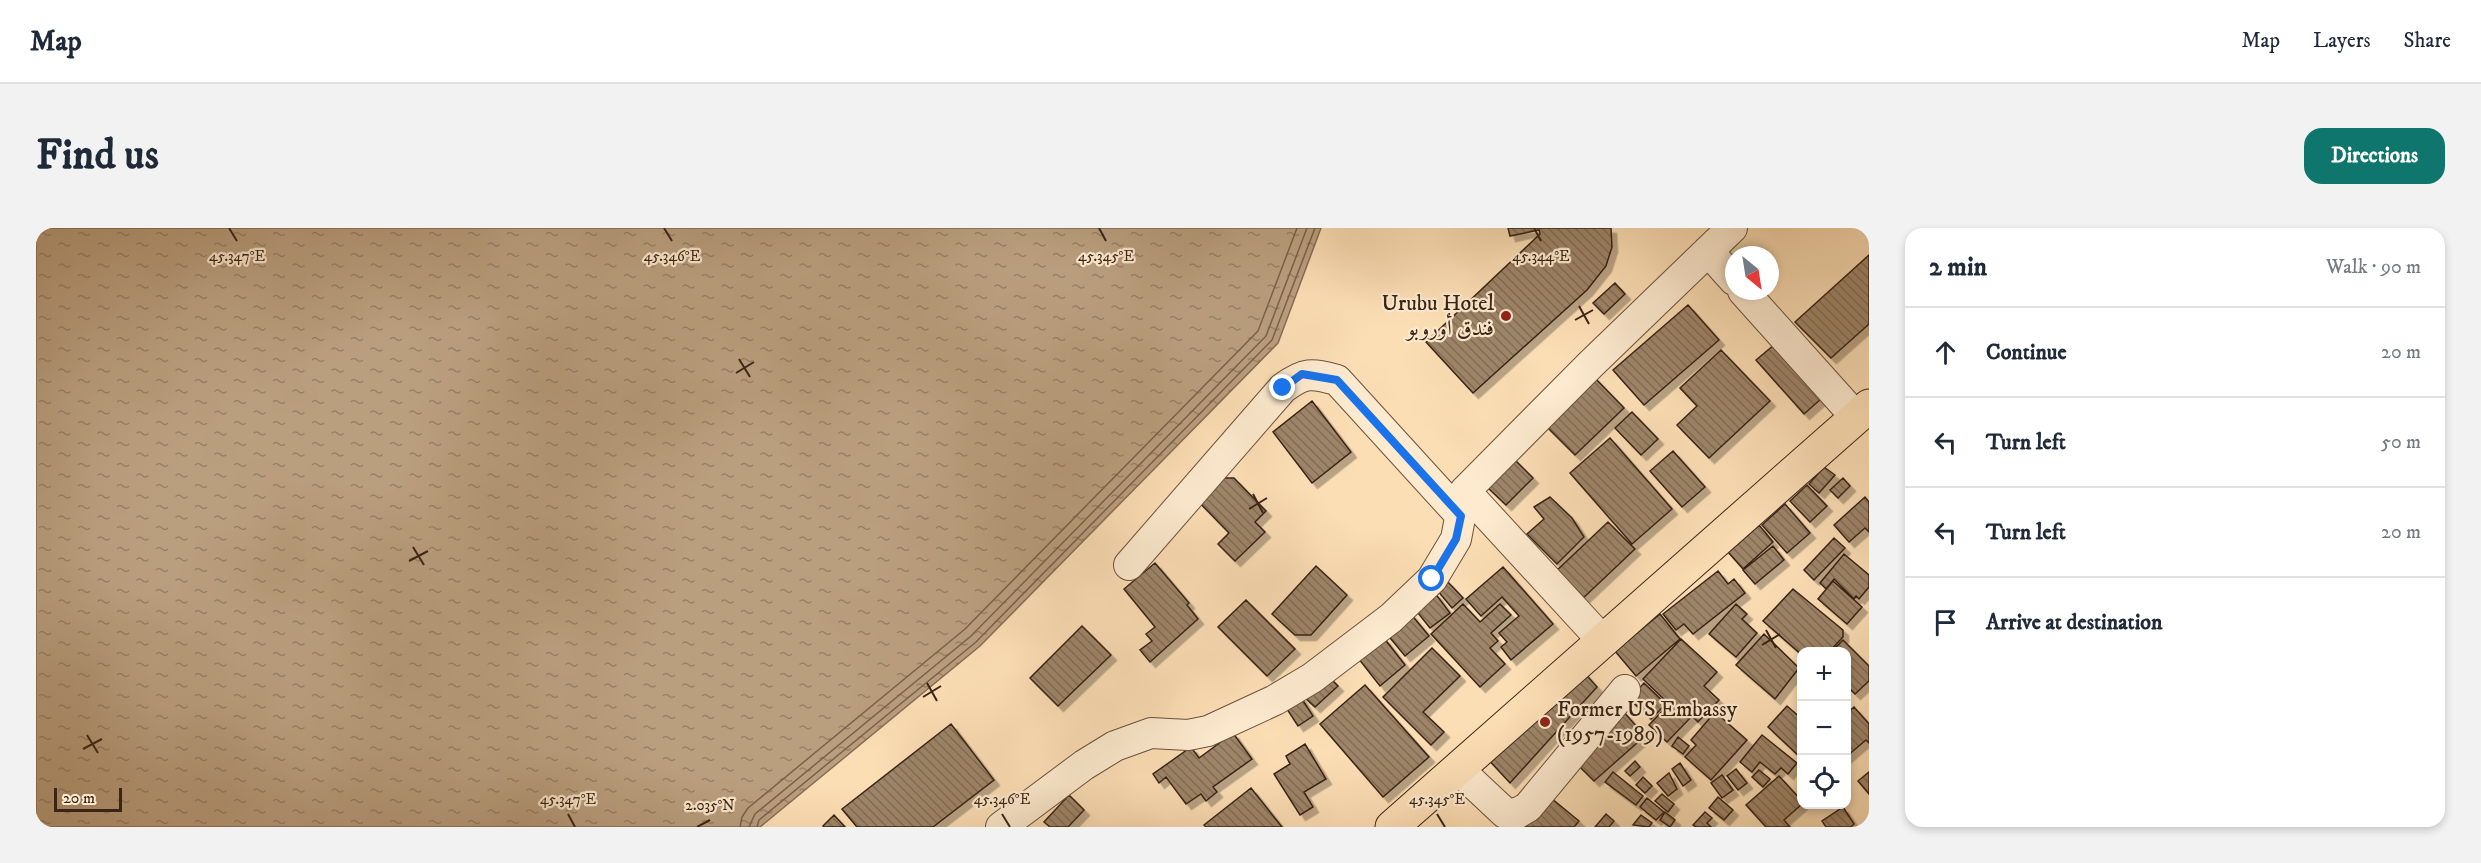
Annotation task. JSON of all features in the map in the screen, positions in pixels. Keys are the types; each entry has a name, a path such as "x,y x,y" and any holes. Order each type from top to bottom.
{"main road":[{"path":"1392,827 1862,412"}],"street":[{"path":"1013,824 1084,765 1115,746 1151,733 1188,735 1208,731 1275,700 1312,678 1391,618 1432,579 1456,539 1463,503 1732,228"},
{"path":"1708,251 1725,270"},
{"path":"1752,300 1862,412"},
{"path":"1129,565 1283,388 1302,374 1337,380 1603,641"},
{"path":"1458,769 1505,813 1516,813 1528,807 1625,690"}],"water":[{"path":"36,228 1321,228 1278,343 980,646 760,827 36,827"}],"building":[{"name":"Urubu Hotel فندق أوروبو","path":"1508,228 1611,228 1612,247 1606,266 1587,290 1473,393 1426,342 1540,234 1539,230 1510,236"},
{"path":"1869,255 1869,324 1831,358 1795,322"},
{"path":"1615,283 1625,294 1604,314 1593,303"},
{"path":"1688,305 1719,340 1644,405 1613,370"},
{"path":"1774,345 1822,398 1804,414 1756,360"},
{"path":"1721,350 1770,401 1709,458 1677,425 1697,406 1680,388"},
{"path":"1593,376 1624,408 1575,455 1544,424"},
{"path":"1312,401 1351,452 1312,483 1273,432"},
{"path":"1632,412 1658,439 1641,455 1615,428"},
{"path":"1610,438 1672,509 1632,544 1570,473"},
{"path":"1673,451 1705,487 1682,507 1650,471"},
{"path":"1511,456 1533,478 1506,505 1484,484"},
{"path":"1824,467 1835,475 1819,493 1809,484"},
{"path":"1215,478 1234,478 1266,511 1255,522 1265,532 1235,561 1218,544 1229,533 1196,499"},
{"path":"1843,478 1850,486 1838,498 1830,490"},
{"path":"1807,485 1827,506 1810,522 1790,501"},
{"path":"1550,497 1572,518 1584,537 1557,564 1527,534 1544,519 1534,507"},
{"path":"1865,497 1869,502 1869,532 1865,528 1849,542 1834,525"},
{"path":"1785,504 1810,533 1787,553 1762,525"},
{"path":"1608,522 1635,549 1579,602 1553,574"},
{"path":"1759,525 1773,542 1743,569 1728,552"},
{"path":"1834,538 1845,548 1814,580 1804,570"},
{"path":"1773,546 1784,560 1755,584 1743,570"},
{"path":"1844,554 1869,575 1869,587 1859,599 1856,596 1854,599 1834,579 1826,589 1820,583"},
{"path":"1155,563 1189,603 1187,605 1198,619 1150,662 1140,650 1152,641 1146,634 1155,627 1124,589"},
{"path":"1316,566 1347,595 1311,635 1295,635 1272,614"},
{"path":"1503,567 1553,624 1511,660 1501,647 1507,642 1499,633 1519,616 1502,597 1481,616 1466,599"},
{"path":"1718,571 1728,584 1734,579 1745,593 1693,634 1684,624 1676,630 1663,614"},
{"path":"1447,581 1463,598 1452,608 1437,590"},
{"path":"1833,581 1862,607 1847,624 1818,599"},
{"path":"1793,589 1843,630 1843,637 1834,647 1797,647 1797,651 1763,621"},
{"path":"1435,593 1450,613 1430,628 1414,608"},
{"path":"1246,600 1295,649 1267,676 1218,627"},
{"path":"1463,604 1480,622 1500,604 1511,615 1491,633 1498,641 1490,648 1505,664 1480,687 1431,634"},
{"path":"1736,604 1747,614 1742,619 1757,633 1736,657 1709,634"},
{"path":"1410,613 1429,636 1405,656 1386,633"},
{"path":"1660,614 1680,639 1636,676 1615,651"},
{"path":"1082,626 1111,655 1058,706 1030,678"},
{"path":"1764,634 1797,666 1797,671 1775,699 1736,665"},
{"path":"1384,638 1405,665 1380,686 1358,658"},
{"path":"1681,639 1717,672 1704,686 1719,700 1698,722 1692,716 1667,742 1649,725 1669,704 1643,679"},
{"path":"1843,640 1850,647 1836,647"},
{"path":"1432,648 1460,676 1423,712 1444,732 1431,745 1383,697"},
{"path":"1851,648 1869,666 1869,681 1855,694 1851,690"},
{"name":"Former US Embassy (1957-1989)","path":"1581,669 1597,687 1510,783 1486,757"},
{"path":"1327,675 1338,686 1315,707 1304,697"},
{"path":"1644,683 1666,704 1651,719 1629,699"},
{"path":"1365,685 1429,757 1383,797 1320,724"},
{"path":"1300,696 1313,716 1298,726 1285,706"},
{"path":"1787,706 1797,715 1797,754 1768,727"},
{"path":"1854,707 1869,724 1869,743 1866,740 1851,753 1851,710"},
{"path":"1622,710 1645,736 1594,781 1573,760"},
{"path":"1715,712 1747,740 1711,780 1685,757 1696,745 1691,740"},
{"path":"951,724 994,780 933,827 857,827 842,809"},
{"path":"1233,733 1252,759 1213,787 1217,792 1206,801 1201,794 1186,804 1166,777 1159,783 1153,774 1191,747 1199,758"},
{"path":"1762,735 1797,763 1788,774 1781,768 1775,774 1760,762 1752,772 1740,762"},
{"path":"1678,737 1689,746 1683,754 1672,746"},
{"path":"1305,744 1326,779 1304,792 1313,807 1300,815 1274,774 1290,764 1286,756"},
{"path":"1635,761 1640,767 1630,776 1625,771"},
{"path":"1680,763 1691,780 1683,786 1672,769"},
{"path":"1736,769 1747,783 1738,790 1727,776"},
{"path":"1759,770 1770,779 1763,787 1752,777"},
{"path":"1613,772 1643,796 1636,805 1605,782"},
{"path":"1869,772 1869,794 1858,781"},
{"path":"1669,773 1677,789 1668,796 1657,783"},
{"path":"1722,775 1733,790 1722,798 1711,783"},
{"path":"1779,776 1797,796 1797,808 1784,820 1790,827 1766,827 1746,805"},
{"path":"1643,777 1652,786 1645,793 1636,785"},
{"path":"1251,788 1282,827 1206,827 1204,825"},
{"path":"1545,793 1579,821 1574,827 1517,827"},
{"path":"1662,794 1674,804 1668,812 1655,801"},
{"path":"1069,795 1084,810 1068,827 1050,827 1044,822"},
{"path":"1718,797 1733,810 1724,820 1709,808"},
{"path":"1647,798 1664,812 1656,820 1640,807"},
{"path":"1840,809 1844,809 1854,824 1851,827 1826,827 1822,821"},
{"path":"1665,812 1675,820 1670,827 1660,820"},
{"path":"1705,812 1712,818 1707,823 1711,827 1693,825"},
{"path":"1606,814 1614,821 1609,827 1595,827"},
{"path":"834,815 845,827 823,826"},
{"path":"1641,815 1652,823 1649,827 1633,825"}],"place":[{"name":"Urubu Hotel فندق أوروبو","path":"1506,316"},
{"name":"Former US Embassy (1957-1989)","path":"1545,722"}],"route":[{"path":"1283,388 1302,374 1337,380 1461,516 1456,539 1432,579"}]}
